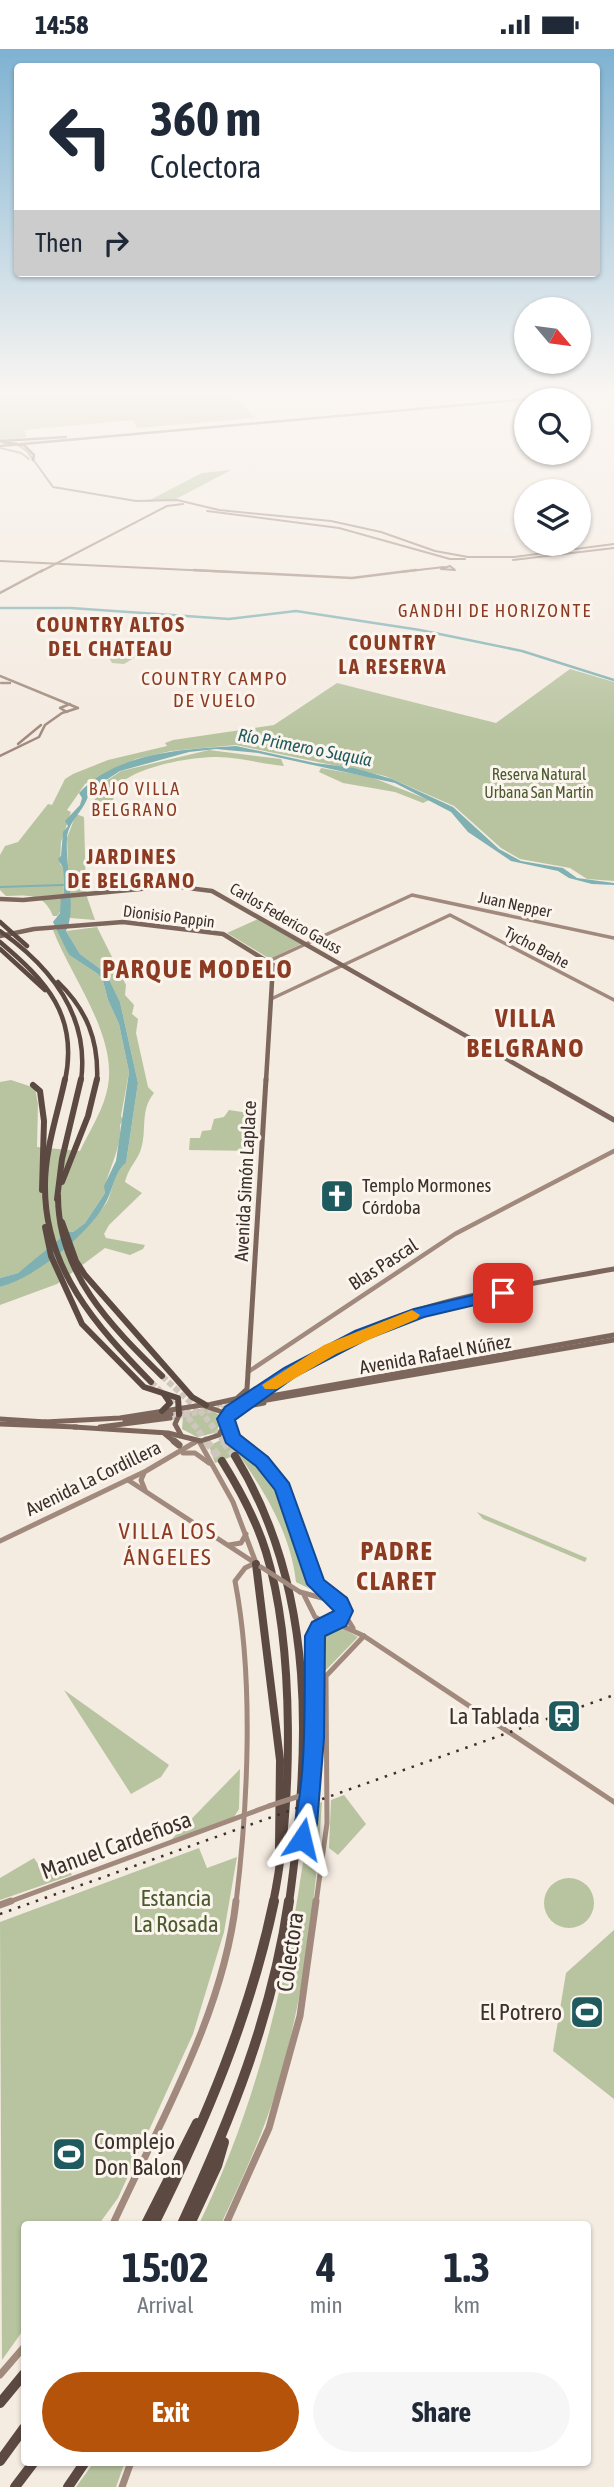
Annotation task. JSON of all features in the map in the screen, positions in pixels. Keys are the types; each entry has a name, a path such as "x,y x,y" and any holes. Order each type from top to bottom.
{"highway":[{"path":"0,922 47,965 51,973"},
{"path":"0,934 28,951 66,989 90,1025 98,1057 95,1089 86,1122 66,1159 57,1199"},
{"path":"0,942 34,972 57,1005 68,1037 69,1066 48,1150 44,1199"},
{"path":"0,949 57,1005"},
{"path":"58,982 78,1022 83,1059 78,1095 60,1164 58,1212 73,1261 102,1313 162,1376"},
{"path":"33,1085 40,1091 43,1105 40,1181 46,1214 47,1242 73,1309 89,1331 144,1387 177,1397 175,1414"},
{"path":"73,1261 191,1395 207,1405"},
{"path":"62,1275 97,1325 151,1382"},
{"path":"163,1394 170,1402 163,1411"},
{"path":"191,2221 217,2166 274,1983 297,1854 302,1798 301,1665 294,1599 274,1527 234,1456"},
{"path":"155,2221 212,2097 252,1985 280,1860 287,1780 281,1608 262,1534 222,1461"},
{"path":"260,1569 280,1760 280,1860"},
{"path":"297,1854 306,1824 310,1785 315,1636 319,1627 331,1623"},
{"path":"148,2221 212,2097"},
{"path":"184,2221 234,2109"},
{"path":"0,2403 21,2378"},
{"path":"0,2461 21,2432"},
{"path":"15,2487 31,2466"},
{"path":"68,2487 82,2466"}],"main road":[{"path":"0,593 157,509"},
{"path":"201,509 239,516 339,527 459,558 515,560 614,546"},
{"path":"443,568 449,557"},
{"path":"0,562 352,580 443,568 453,571 450,565 459,558"},
{"path":"0,676 78,709 67,712 43,727 41,736 0,755"},
{"path":"0,683 8,679"},
{"path":"0,683 25,686"},
{"path":"61,709 63,701"},
{"path":"0,755 71,704"},
{"path":"61,709 67,712"},
{"path":"33,731 42,731"},
{"path":"25,738 31,740"},
{"name":"Carlos Federico Gauss","path":"0,899 23,900 180,886 216,893 614,1120"},
{"name":"Juan Nepper","path":"305,944 412,895 614,938"},
{"name":"Tycho Brahe","path":"343,965 450,915 614,1000"},
{"name":"Dionisio Pappin","path":"0,934 119,922 223,935 269,961"},
{"path":"269,961 305,944"},
{"name":"Avenida Simón Laplace","path":"235,1400 246,1392 248,1372 273,965 269,961"},
{"path":"271,999 343,965"},
{"name":"Blas Pascal","path":"248,1372 455,1234 614,1151"},
{"path":"74,1427 114,1426 175,1414 192,1406 235,1400 328,1347 392,1319 452,1301 614,1271"},
{"path":"0,1422 158,1432 181,1435 198,1441 216,1436 236,1408 273,1383 330,1349 394,1321 435,1308 614,1271"},
{"path":"522,1290 547,1282"},
{"name":"Avenida Rafael Núñez","path":"263,1399 505,1353 614,1337"},
{"name":"Avenida Rafael Núñez","path":"379,1378 513,1357 614,1337"},
{"path":"523,1355 558,1344"},
{"path":"505,1353 513,1357"},
{"path":"273,1383 271,1387 278,1391 379,1378"},
{"path":"236,1408 351,1388 379,1378"},
{"path":"207,1405 222,1412 230,1436 262,1461 283,1488 316,1584 342,1606 343,1613 353,1629"},
{"path":"45,1422 115,1418 163,1411 175,1414"},
{"path":"0,1422 101,1423 175,1414"},
{"path":"175,1414 175,1424 181,1435 178,1455 195,1453 212,1466"},
{"path":"158,1432 179,1445"},
{"path":"198,1441 246,1533 260,1569"},
{"name":"Avenida La Cordillera","path":"0,1541 178,1455 198,1441"},
{"path":"145,1490 141,1478 146,1471"},
{"path":"127,1480 227,1544 260,1569 301,1593 334,1600"},
{"path":"227,1544 241,1543 246,1533"},
{"path":"114,2221 146,2157 212,2001 234,1919 242,1839 246,1661 243,1614 236,1578 247,1566 260,1569"},
{"path":"301,1593 317,1619 353,1629 614,1802"},
{"path":"314,1611 317,1604 324,1600"},
{"path":"331,1623 343,1613"},
{"name":"Colectora","path":"227,2221 269,2128 297,2030 324,1847 325,1680 328,1673 364,1636"},
{"name":"Manuel Cardeñosa","path":"0,1905 326,1786"},
{"path":"0,2375 21,2350"},
{"path":"122,2487 130,2466"}],"green space":[{"path":"129,644 149,649 124,664 112,663 102,647"},
{"name":"Reserva Natural Urbana San Martín","path":"570,669 614,682 614,881 587,879 570,868 520,859 501,848 454,806 385,776 236,745 171,751 136,759 85,784 67,810 71,812 61,842 60,864 63,868 63,900 57,916 53,916 40,899 6,896 0,890 0,855 5,846 18,842 48,804 52,805 65,779 108,760 167,746 165,743 173,740 274,725 337,683 496,723"},
{"path":"209,750 281,759 284,766 222,757 171,763 127,778 110,795 114,799 91,812 93,801 104,791 106,781 121,771"},
{"path":"321,768 371,777 429,800 423,803 395,792 343,783 319,772"},
{"path":"76,814 84,817 86,894 95,920 70,918 67,838"},
{"path":"258,919 301,944 270,959 227,933"},
{"path":"97,927 126,985 125,995 134,1005 132,1014 138,1019 136,1033 148,1087 154,1093 145,1114 140,1152 125,1182 142,1193 109,1225 104,1234 106,1238 145,1245 143,1249 130,1255 105,1248 57,1284 0,1305 0,1287 42,1263 99,1212 107,1202 119,1170 126,1163 138,1083 120,1002 106,973 80,954 66,931"},
{"path":"53,930 59,930 69,955 98,974 103,981 119,1024 129,1072 121,1116 123,1120 105,1193 85,1223 18,1273 0,1278 0,1082 11,1080 35,1088 38,1104 37,1147 80,1151 100,1111 108,1086 106,1047 99,1027"},
{"path":"229,1110 255,1114 256,1151 189,1150 190,1138 200,1138 202,1131 211,1130 214,1119 224,1117"},
{"path":"195,1409 210,1409 219,1415 221,1424 214,1433 197,1437 182,1429 183,1417"},
{"path":"226,1437 259,1463 281,1493 310,1589 296,1582 283,1531 258,1483 238,1454 215,1463 209,1446"},
{"path":"477,1512 587,1558 585,1562 483,1519"},
{"path":"341,1627 358,1637 324,1672 320,1636 326,1629"},
{"path":"64,1690 169,1765 161,1777 131,1794"},
{"path":"240,1769 239,1809 234,1817 170,1841"},
{"path":"344,1795 366,1824 338,1855 329,1848 331,1800"},
{"path":"322,1802 307,1948 286,2057 258,2142 222,2221 200,2221 241,2125 272,2021 295,1914 310,1807"},
{"name":"Complejo Don Balon","path":"199,1848 207,1868 237,1857 224,1932 193,2034 118,2198 101,2221 21,2221 21,2333 2,2360 0,1922"},
{"path":"34,1858 46,1876 66,1864 72,1875 0,1900 0,1878"},
{"path":"569,1878 587,1885 594,1903 587,1921 569,1928 551,1921 544,1903 551,1885"},
{"name":"El Potrero","path":"614,1930 614,2099 553,2051 566,1973"},
{"path":"91,2466 124,2466 116,2487 76,2487"}],"water":[{"path":"236,746 315,763 354,768 392,779 453,807 499,849 521,861 563,868 577,878 614,885 592,884 569,878 558,871 511,861 468,832 451,812 395,783 258,753 216,749 189,752 120,771 89,791 85,804 68,832 71,912 66,931 80,954 106,973 120,1002 138,1083 126,1163 119,1170 98,1214 75,1240 45,1264 0,1287 0,1278 18,1273 68,1232 73,1232 85,1223 105,1193 104,1186 116,1161 129,1072 119,1024 103,981 98,974 69,955 53,922 60,913 61,895 64,893 63,868 58,859 61,856 63,832 68,826 65,821 80,805 82,798 79,793 112,769 132,761 174,751"}],"waterway":[{"path":"0,608 71,608 229,619 296,611 420,630 522,651 614,680"},
{"path":"0,887 63,885"}],"tunnel":[{"path":"162,1376 203,1414 225,1443"},
{"path":"151,1382 190,1420 208,1443"},
{"path":"217,1405 265,1397"},
{"path":"170,1418 239,1405"},
{"path":"171,1414 207,1407"},
{"path":"206,1441 222,1461"},
{"path":"223,1441 235,1456"}],"railway":[{"path":"0,1914 614,1695"}],"slow traffic":[{"path":"271,1385 330,1349 412,1315"}],"place":[{"name":"Templo Mormones Córdoba","path":"337,1196"},
{"name":"La Tablada","path":"564,1716"},
{"name":"El Potrero","path":"587,2012"},
{"name":"Complejo Don Balon","path":"69,2154"}],"district":[{"name":"GANDHI DE HORIZONTE","path":"495,610"},
{"name":"COUNTRY ALTOS DEL CHATEAU","path":"111,636"},
{"name":"COUNTRY LA RESERVA","path":"393,654"},
{"name":"COUNTRY CAMPO DE VUELO","path":"215,689"},
{"name":"BAJO VILLA BELGRANO","path":"135,798"},
{"name":"JARDINES DE BELGRANO","path":"132,868"},
{"name":"PARQUE MODELO","path":"198,969"},
{"name":"VILLA BELGRANO","path":"526,1032"},
{"name":"VILLA LOS ÁNGELES","path":"168,1544"},
{"name":"PADRE CLARET","path":"397,1566"}],"route":[{"path":"302,1839 306,1824 313,1738 315,1636 319,1627 339,1620 344,1611 340,1603 316,1584 293,1509 283,1488 262,1461 230,1436 226,1419 231,1411 330,1349 394,1321 454,1303 503,1293"}],"water label":[{"name":"Río Primero o Suquía","path":"305,747"}],"park label":[{"name":"Estancia La Rosada","path":"176,1911"}]}
